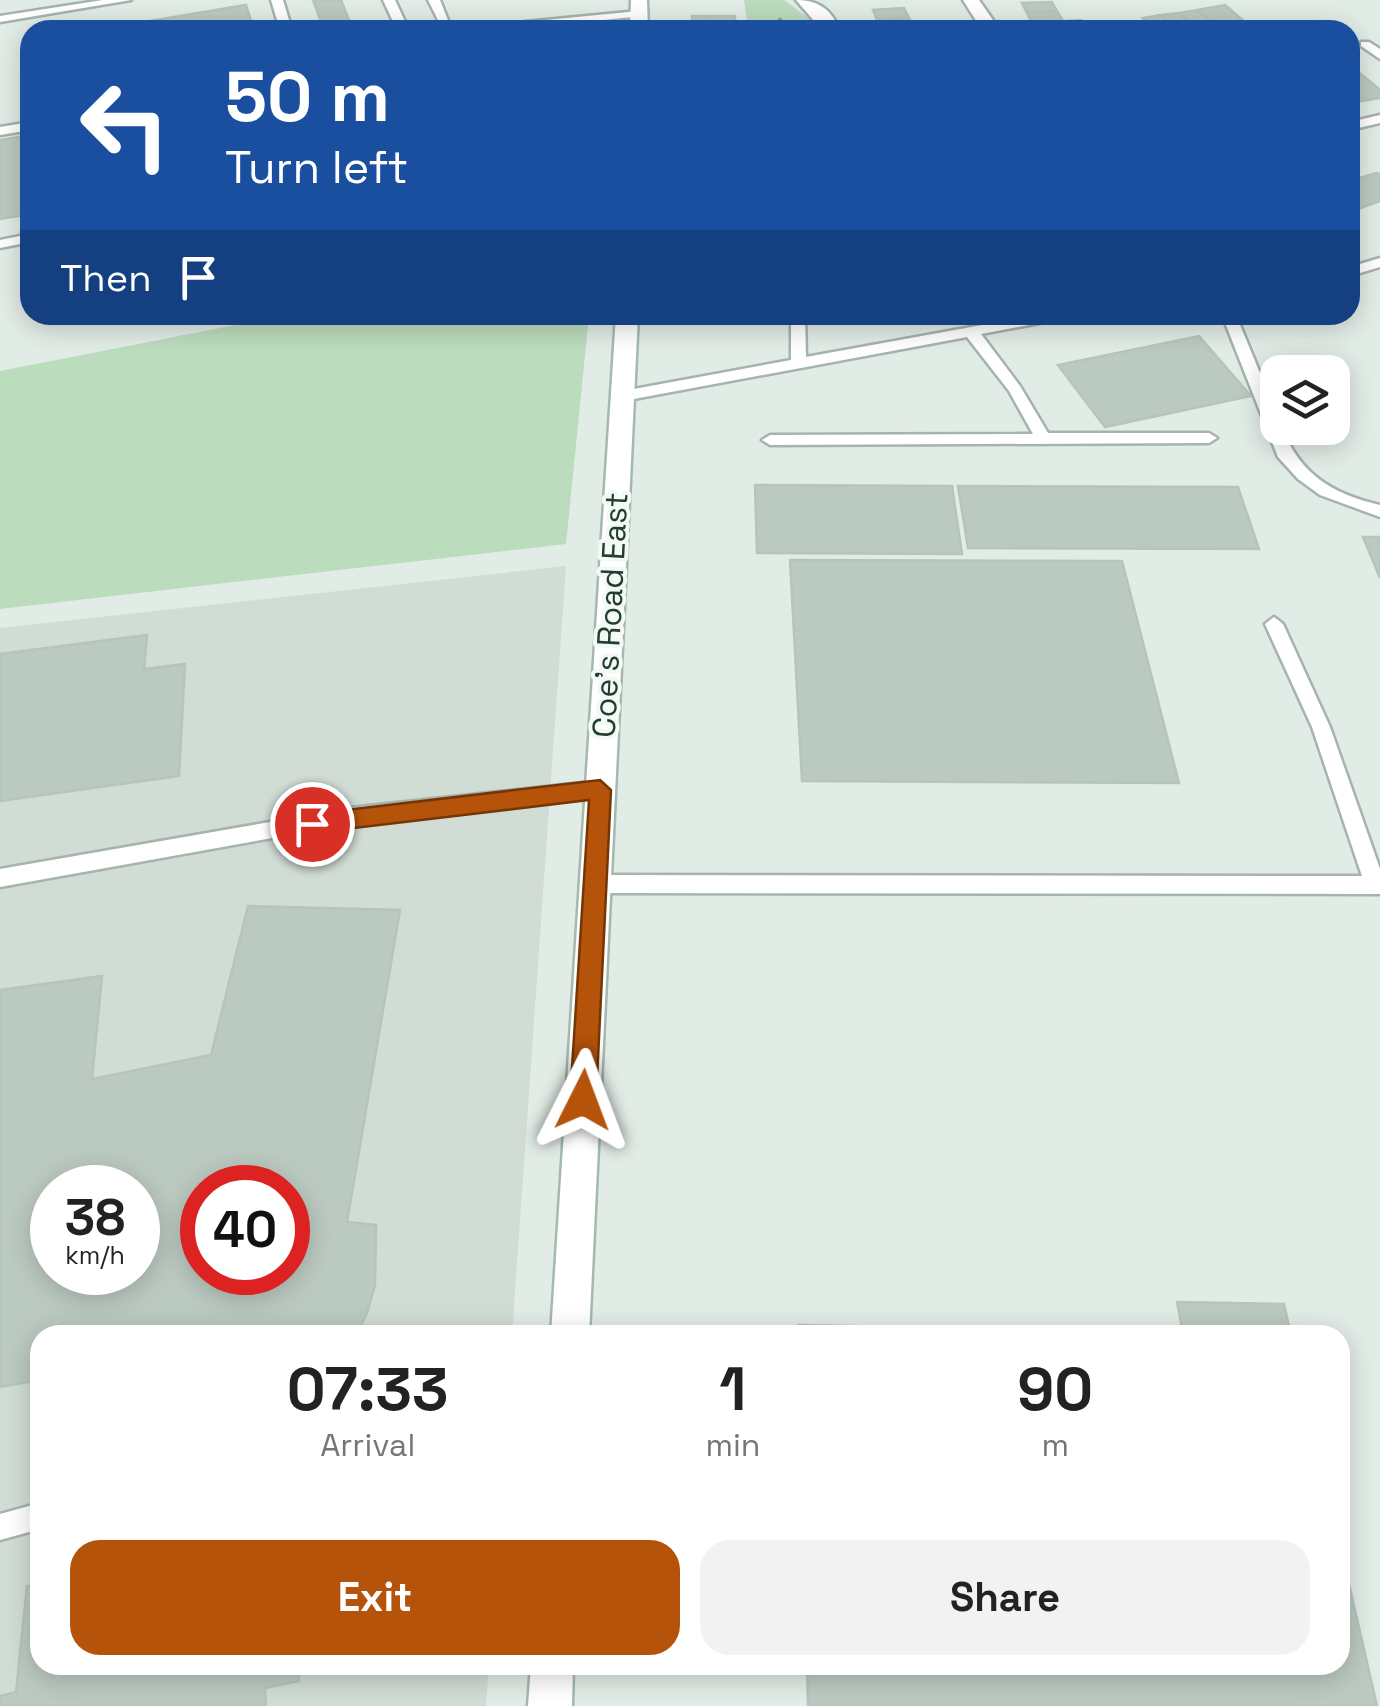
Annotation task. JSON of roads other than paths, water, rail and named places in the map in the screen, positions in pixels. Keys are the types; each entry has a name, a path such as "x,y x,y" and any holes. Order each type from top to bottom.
{"street":[{"path":"804,0 827,20"},
{"name":"Coe's Road East","path":"571,1325 627,325"},
{"path":"550,1706 552,1675"}],"lane":[{"path":"0,18 125,0"},
{"path":"582,20 639,15"},
{"path":"1365,44 1380,56"},
{"path":"798,325 799,363"},
{"path":"623,396 1008,325"},
{"path":"1233,325 1284,452 1322,492 1380,511"},
{"path":"971,332 1015,389 1042,436"},
{"path":"770,440 1209,438"},
{"path":"595,884 1378,884 1321,727 1274,624"},
{"path":"0,878 350,816 600,790"},
{"path":"0,1527 30,1519"}]}
